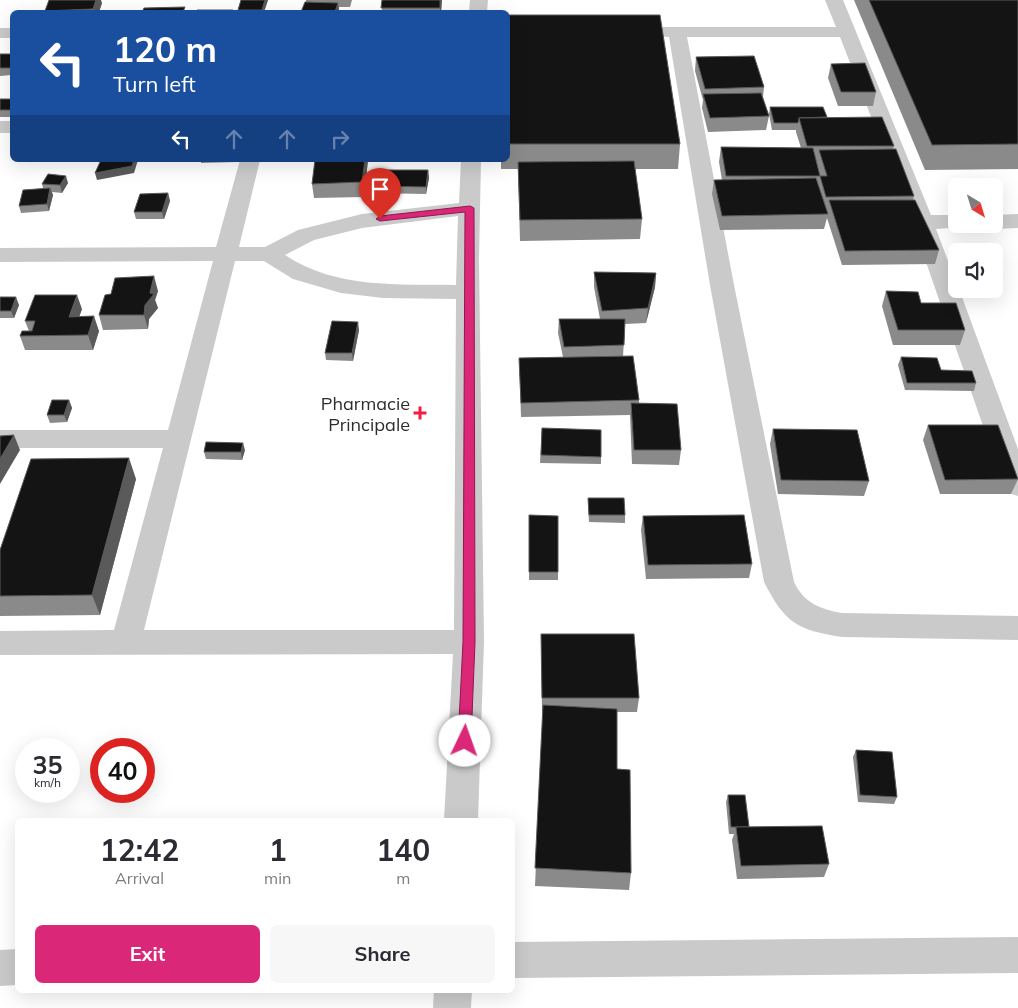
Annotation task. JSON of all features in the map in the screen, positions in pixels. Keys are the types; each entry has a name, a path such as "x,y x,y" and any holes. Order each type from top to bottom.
{"street":[{"path":"834,0 922,222 1018,486"},
{"path":"637,32 847,32"},
{"path":"677,33 778,582 788,601 803,615 821,622 842,626 1018,628"},
{"path":"126,643 250,162"},
{"path":"461,818 469,642 468,292 472,162"},
{"path":"0,254 268,254 306,235 362,221 470,208"},
{"path":"1003,222 1018,221"},
{"path":"922,222 948,222"},
{"path":"268,254 300,274 329,283 367,290 468,292"},
{"path":"0,439 179,439"},
{"path":"35,467 46,439"},
{"path":"0,644 469,642"},
{"path":"515,960 1018,955"},
{"path":"0,968 15,967"},
{"path":"452,1008 453,993"}],"building":[{"path":"49,0 96,0 93,9 45,10"},
{"path":"241,0 265,0 262,10 238,10"},
{"path":"382,0 440,0 440,8 381,8"},
{"path":"869,0 1018,0 1018,144 932,145"},
{"path":"305,2 338,3 336,10 302,10"},
{"path":"185,7 184,10 143,10 144,8"},
{"path":"510,15 660,15 680,144 510,144"},
{"path":"0,54 10,54 10,68 0,68"},
{"path":"754,56 764,87 705,89 696,57"},
{"path":"865,63 876,92 841,92 831,64"},
{"path":"761,93 769,116 710,118 703,94"},
{"path":"0,99 10,99 10,110 0,110"},
{"path":"770,107 823,107 827,117 799,118 798,123 774,123"},
{"path":"882,117 894,146 807,146 799,118"},
{"path":"721,147 813,148 820,176 726,176"},
{"path":"896,149 914,196 826,197 820,176 827,176 819,150"},
{"path":"634,161 642,219 520,220 518,162"},
{"path":"100,162 133,162 132,166 95,173"},
{"path":"315,162 365,162 362,182 312,184"},
{"path":"375,170 428,170 426,187 372,186"},
{"path":"48,174 66,176 60,185 42,184"},
{"path":"816,178 828,214 722,216 714,180"},
{"path":"50,188 47,204 19,206 23,190"},
{"path":"168,193 162,212 134,212 140,194"},
{"path":"829,200 915,200 939,250 845,251"},
{"path":"594,272 656,273 648,308 602,311"},
{"path":"154,276 150,293 154,294 145,305 144,315 99,315 105,295 111,294 115,278"},
{"path":"886,291 918,292 921,303 956,303 965,330 898,330"},
{"path":"35,295 77,295 69,317 94,316 88,335 20,336 22,331 32,331 35,321 25,321"},
{"path":"0,297 16,297 11,311 0,311"},
{"path":"559,319 625,319 624,345 564,347"},
{"path":"332,321 358,322 352,353 325,353"},
{"path":"633,356 639,400 521,403 519,358"},
{"path":"901,357 937,358 941,370 972,371 976,383 907,383"},
{"path":"52,400 69,400 64,415 47,415"},
{"path":"631,403 677,404 681,450 634,450"},
{"path":"928,425 998,425 1018,479 945,480"},
{"path":"542,428 601,430 601,457 541,455"},
{"path":"773,429 857,430 869,481 781,480"},
{"path":"14,435 0,459 0,436"},
{"path":"206,442 243,443 241,452 204,452"},
{"path":"129,458 92,595 0,596 0,550 31,459"},
{"path":"588,498 624,498 625,515 589,515"},
{"path":"529,515 558,516 558,572 529,572"},
{"path":"744,515 752,564 648,565 643,516"},
{"path":"541,634 634,634 639,698 542,698"},
{"path":"543,705 617,709 617,769 630,770 631,873 535,868"},
{"path":"856,750 892,752 897,797 860,795"},
{"path":"728,795 745,795 749,827 731,827"},
{"path":"822,826 829,864 741,866 736,827"}],"place":[{"name":"Pharmacie Principale","path":"420,413"}],"route":[{"path":"380,219 470,208 468,259 469,642 465,741"}]}
